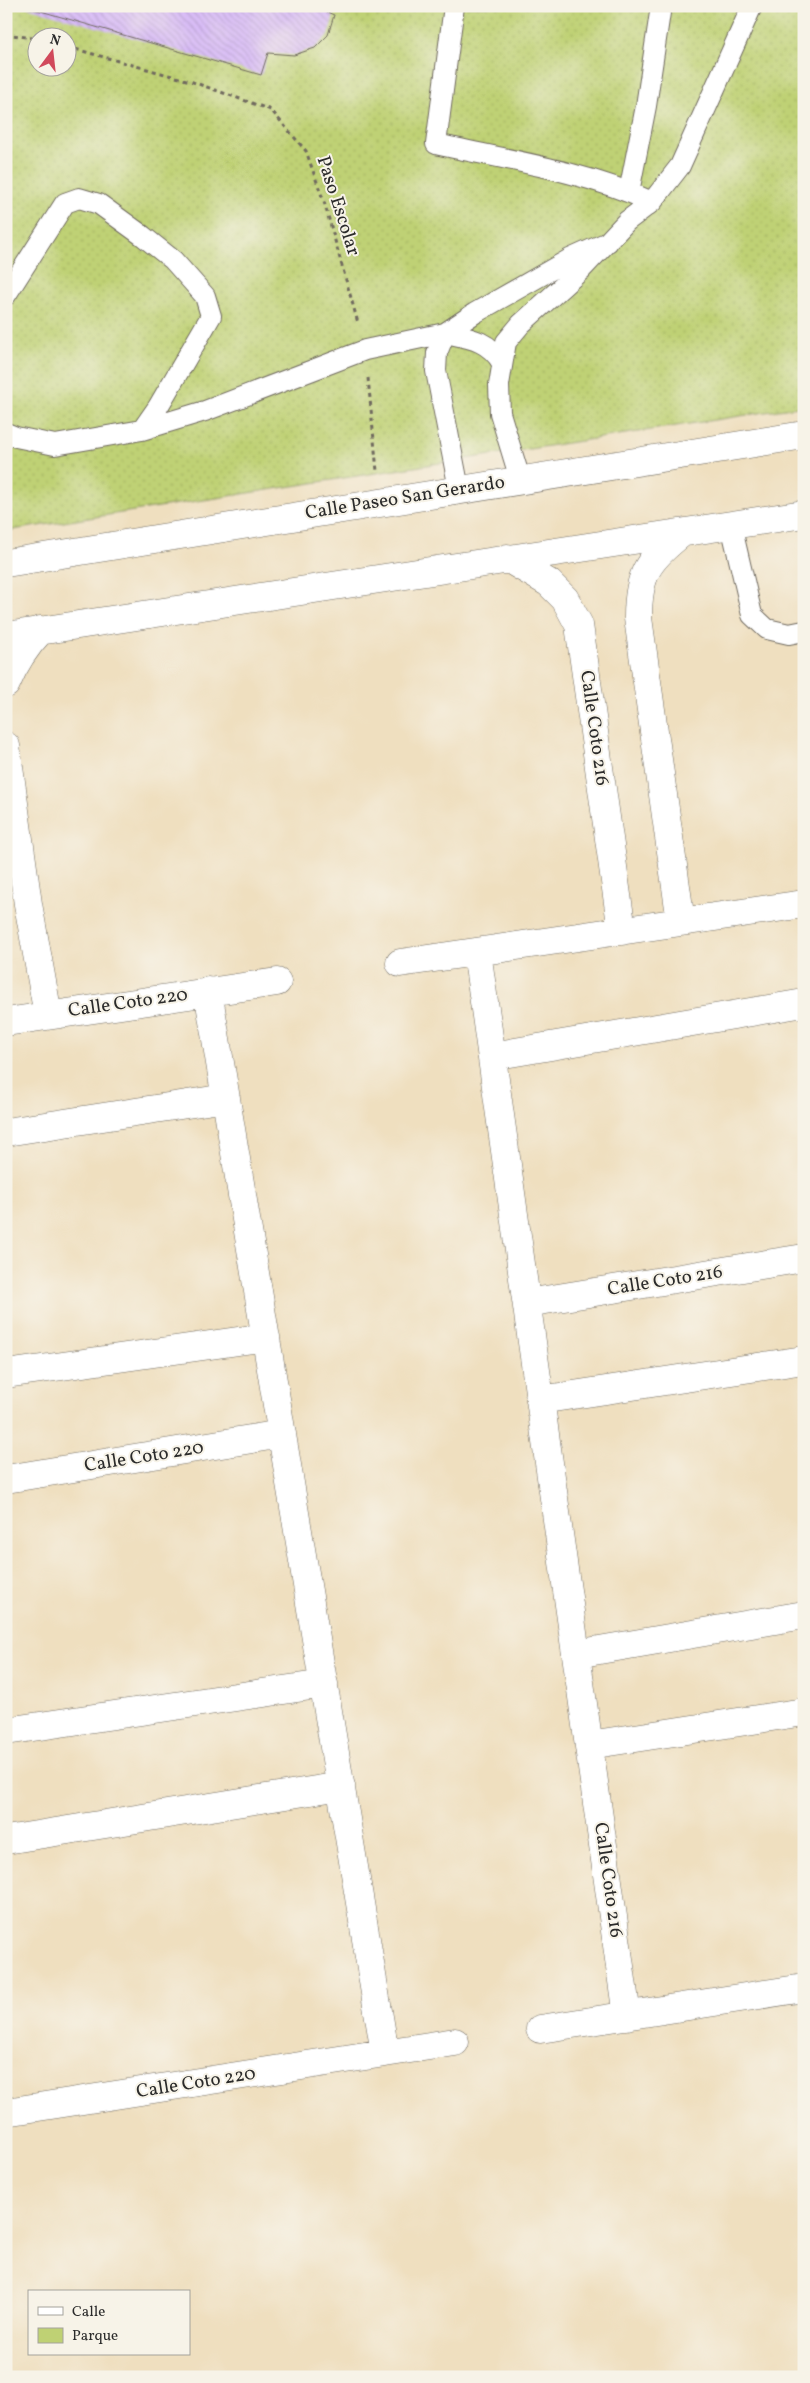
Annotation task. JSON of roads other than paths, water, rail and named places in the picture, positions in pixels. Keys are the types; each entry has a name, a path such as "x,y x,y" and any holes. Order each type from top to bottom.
{"street":[{"name":"Calle Paseo San Gerardo","path":"6,563 804,435"},
{"path":"6,636 804,514"},
{"path":"681,922 638,618 638,597 646,568 657,552 682,533"},
{"name":"Calle Coto 216","path":"507,558 550,583 565,599 579,625 622,931"},
{"path":"6,684 14,664 24,648 41,630"},
{"name":"Calle Coto 220","path":"6,746 28,904 48,1015"},
{"path":"400,963 804,904"},
{"name":"Calle Coto 216","path":"477,952 627,2016"},
{"name":"Calle Coto 220","path":"6,1022 277,982"},
{"name":"Calle Coto 220","path":"208,992 385,2053"},
{"path":"492,1056 804,1003"},
{"path":"6,1132 226,1098"},
{"name":"Calle Coto 216","path":"527,1303 804,1258"},
{"path":"6,1374 266,1337"},
{"path":"540,1400 804,1360"},
{"name":"Calle Coto 220","path":"6,1479 282,1434"},
{"path":"576,1654 804,1615"},
{"path":"6,1731 324,1684"},
{"path":"589,1745 804,1712"},
{"path":"6,1840 341,1786"},
{"path":"540,2029 804,1988"},
{"name":"Calle Coto 220","path":"6,2112 455,2042"}],"lane":[{"path":"454,6 436,144 589,178 652,202"},
{"path":"629,192 646,106 661,6"},
{"path":"520,480 500,413 499,385 506,342 521,324 582,269 627,221 652,202 680,166 752,6"},
{"path":"6,295 65,203 79,198 100,204 173,260 205,296 211,316 158,407 142,430"},
{"path":"6,433 16,438 55,446 142,430 205,411 365,350 445,333 475,313 570,259 608,242"},
{"path":"445,333 484,342 495,352 502,363"},
{"path":"445,333 437,353 436,371 459,489"},
{"path":"731,525 752,615 767,629 789,634 804,631"}]}
